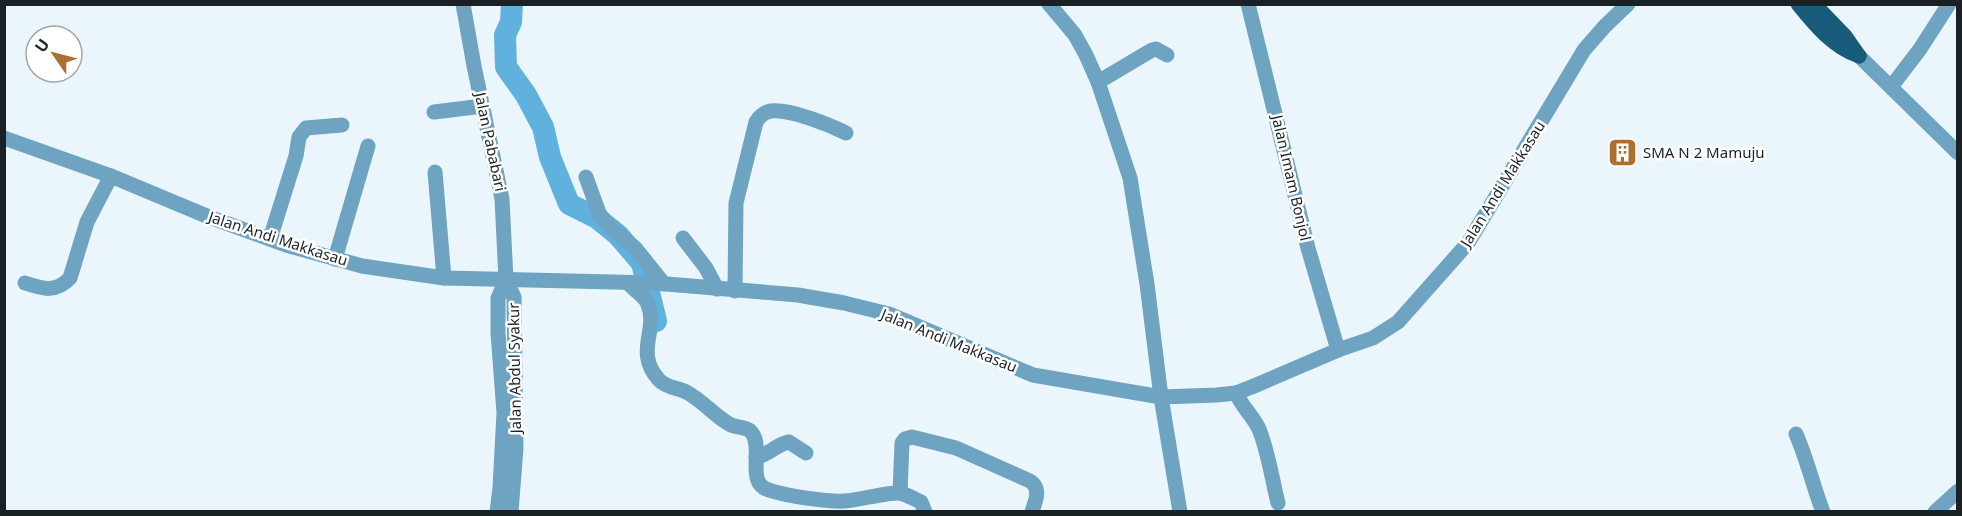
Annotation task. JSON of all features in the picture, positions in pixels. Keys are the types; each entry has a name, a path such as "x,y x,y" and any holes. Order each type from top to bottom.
{"main road":[{"path":"1798,4 1837,45 1859,56"},
{"path":"1814,4 1845,36 1859,56"}],"street":[{"name":"Jalan Pababari","path":"463,4 502,199 506,280"},
{"path":"1049,4 1075,35 1098,82 1130,178 1148,284 1161,397 1180,512"},
{"name":"Jalan Imam Bonjol","path":"1248,4 1308,248 1338,350"},
{"name":"Jalan Andi Makkasau","path":"4,138 111,176 209,217 270,239 362,266 444,278 646,283 798,295 889,314 1033,375 1161,397 1236,393 1338,350 1373,338 1398,322 1468,243 1584,50 1629,4"},
{"path":"1891,87 1949,4"},
{"path":"1098,82 1152,50 1156,49 1167,55"},
{"path":"1859,56 1956,150"},
{"path":"434,112 483,106"},
{"path":"735,291 736,203 756,122 760,116 770,111 785,112 824,122 846,133"},
{"path":"270,239 296,156 299,137 306,128 342,125"},
{"path":"335,259 368,146"},
{"path":"435,172 444,278"},
{"path":"25,283 46,290 56,289 70,278 87,222 111,176"},
{"path":"586,177 599,213 606,224 636,249 646,283 651,315 646,354 657,377 672,389 686,392 707,405 733,426 748,429 757,443 761,456 757,479 766,490 844,501 900,493 921,502 925,512"},
{"path":"683,238 706,268 717,289"},
{"name":"Jalan Abdul Syakur","path":"497,512 504,413 498,333 498,298 506,280"},
{"name":"Jalan Abdul Syakur","path":"506,280 514,297 516,448 510,512"},
{"path":"1236,393 1260,432 1278,503"},
{"path":"1796,434 1802,445 1823,512"},
{"path":"900,493 902,443 905,439 912,437 957,448 1030,481 1037,489 1032,512"},
{"path":"761,456 781,443 789,442 806,453"},
{"path":"1935,512 1958,492"}],"waterway":[{"path":"512,4 511,22 505,35 506,67 526,95 543,127 550,157 569,204 597,218 618,235 642,263 656,321"}],"place":[{"name":"SMA N 2 Mamuju","path":"1622,153"}]}
